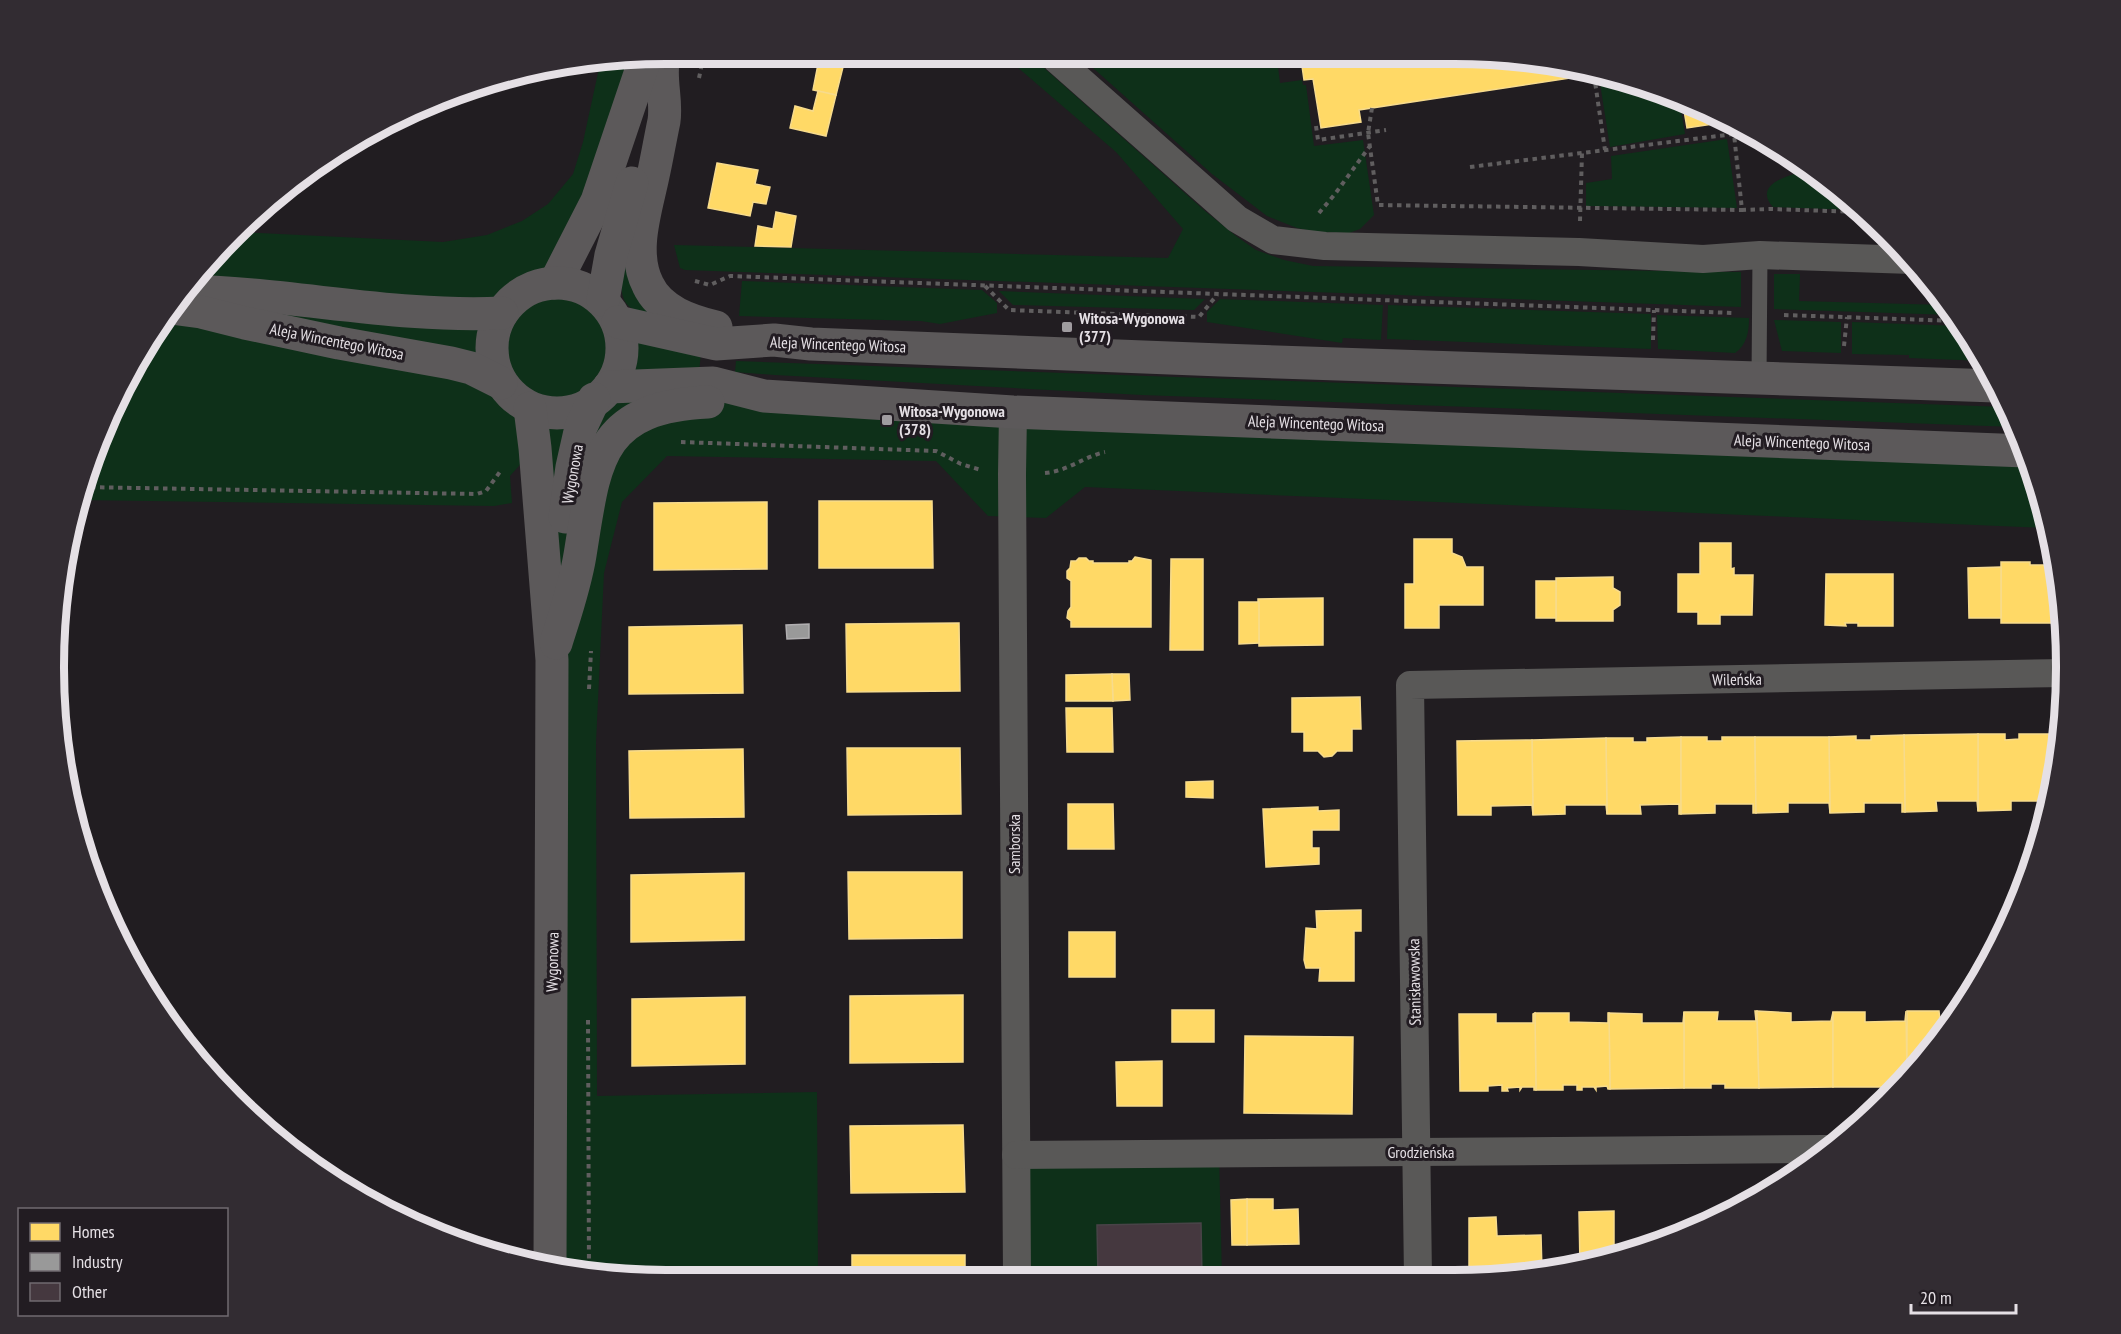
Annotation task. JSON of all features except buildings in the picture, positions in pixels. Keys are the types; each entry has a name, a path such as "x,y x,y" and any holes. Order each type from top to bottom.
{"street":[{"path":"659,64 665,112 642,234 641,253 648,285 667,306 692,321 774,340"},
{"path":"1062,64 1237,219 1273,240 1325,246 1579,252 1703,259 1760,255 1897,260"},
{"path":"555,283 597,201 656,65"},
{"path":"610,311 589,291 570,285 555,283 538,286 522,293 502,313 493,336 494,356 501,383 530,408 549,413 568,412 581,408 601,393 618,367 621,347 610,311 611,255 638,162 657,65"},
{"name":"Aleja Wincentego Witosa","path":"196,292 268,296 429,314 502,313"},
{"name":"Aleja Wincentego Witosa","path":"182,309 339,343 451,363 471,368 501,383"},
{"name":"Aleja Wincentego Witosa","path":"610,311 716,344 774,340 811,344 1221,360 1986,386"},
{"name":"Aleja Wincentego Witosa","path":"601,393 713,383 764,396 1013,412 2017,451"},
{"name":"Wygonowa","path":"550,1258 552,660 564,521 572,467 581,427 601,393"},
{"path":"552,660 574,586 589,495 599,459 613,436 643,416 682,403 764,396"},
{"name":"Wygonowa","path":"530,408 552,660"},
{"name":"Samborska","path":"1013,412 1017,1270"},
{"name":"Wileńska","path":"1410,685 2056,674"},
{"name":"Stanisławowska","path":"1410,685 1418,1270"},
{"name":"Grodzieńska","path":"1017,1155 1815,1149"}],"lane":[{"path":"1759,378 1760,255"}],"path":[{"path":"1595,81 1605,150"},
{"path":"1372,108 1368,133 1378,205 1848,212"},
{"path":"1316,126 1318,140 1386,130"},
{"path":"1470,167 1734,134"},
{"path":"1734,134 1742,210"},
{"path":"1288,242 1335,194 1370,146"},
{"path":"1579,252 1582,153"},
{"path":"710,285 729,276 1947,321"},
{"path":"985,286 1009,310 1199,317 1217,295"},
{"path":"1653,346 1654,310"},
{"path":"1843,354 1847,317"},
{"path":"679,442 936,451 961,464 984,471"},
{"path":"92,487 477,494 486,491 506,464"},
{"path":"589,698 592,639"},
{"path":"588,1020 589,1264"}],"green space":[{"path":"1014,64 1040,64 1236,236 1256,250 1284,260 1313,266 1741,272 1741,307 685,270 680,268 674,245 1168,258 1183,229 1116,152"},
{"path":"1089,64 1278,64 1280,83 1302,80 1303,85 1306,85 1314,146 1363,140 1374,215 1360,229 1349,233 1317,232 1297,228 1267,216 1212,174"},
{"path":"643,65 569,285 589,291 618,322 621,347 618,367 609,386 2017,451 2040,528 1085,487 1046,518 988,516 936,461 667,456 622,502 604,573 596,742 597,1096 817,1092 818,1270 667,1270 588,1264 550,1258 534,449 510,476 512,503 494,506 88,500 110,436 145,366 189,300 250,233 443,242 487,235 522,221 548,204 573,174 583,142 599,69"},
{"path":"1600,83 1648,96 1681,108 1685,134 1610,147"},
{"path":"1727,139 1737,208 1586,206 1586,183 1612,179 1611,156"},
{"path":"1799,173 1846,210 1773,207 1767,192 1777,181"},
{"path":"624,263 654,316 636,311 624,299 622,274"},
{"path":"1774,274 1800,274 1799,301 1935,305 1943,315 1774,309"},
{"path":"742,281 982,290 997,303 997,313 940,324 921,321 739,316"},
{"path":"999,291 1205,299 1194,310 1013,305"},
{"path":"1220,299 1383,305 1381,340 1343,338 1342,343 1207,322 1207,312"},
{"path":"1388,305 1651,314 1651,349 1387,339"},
{"path":"1657,315 1749,318 1748,333 1745,342 1735,353 1658,349"},
{"path":"1774,320 1841,322 1841,353 1782,351"},
{"path":"1852,322 1950,326 1973,361 1909,358 1909,355 1852,354"},
{"path":"636,340 701,353 699,372 633,371"},
{"path":"736,361 1997,407 2006,427 1142,395 735,372"},
{"path":"1219,1154 1222,1270 1017,1270 1016,1155"}],"place":[{"name":"Witosa-Wygonowa (377)","path":"1067,327"},
{"name":"Witosa-Wygonowa (378)","path":"887,420"}]}
